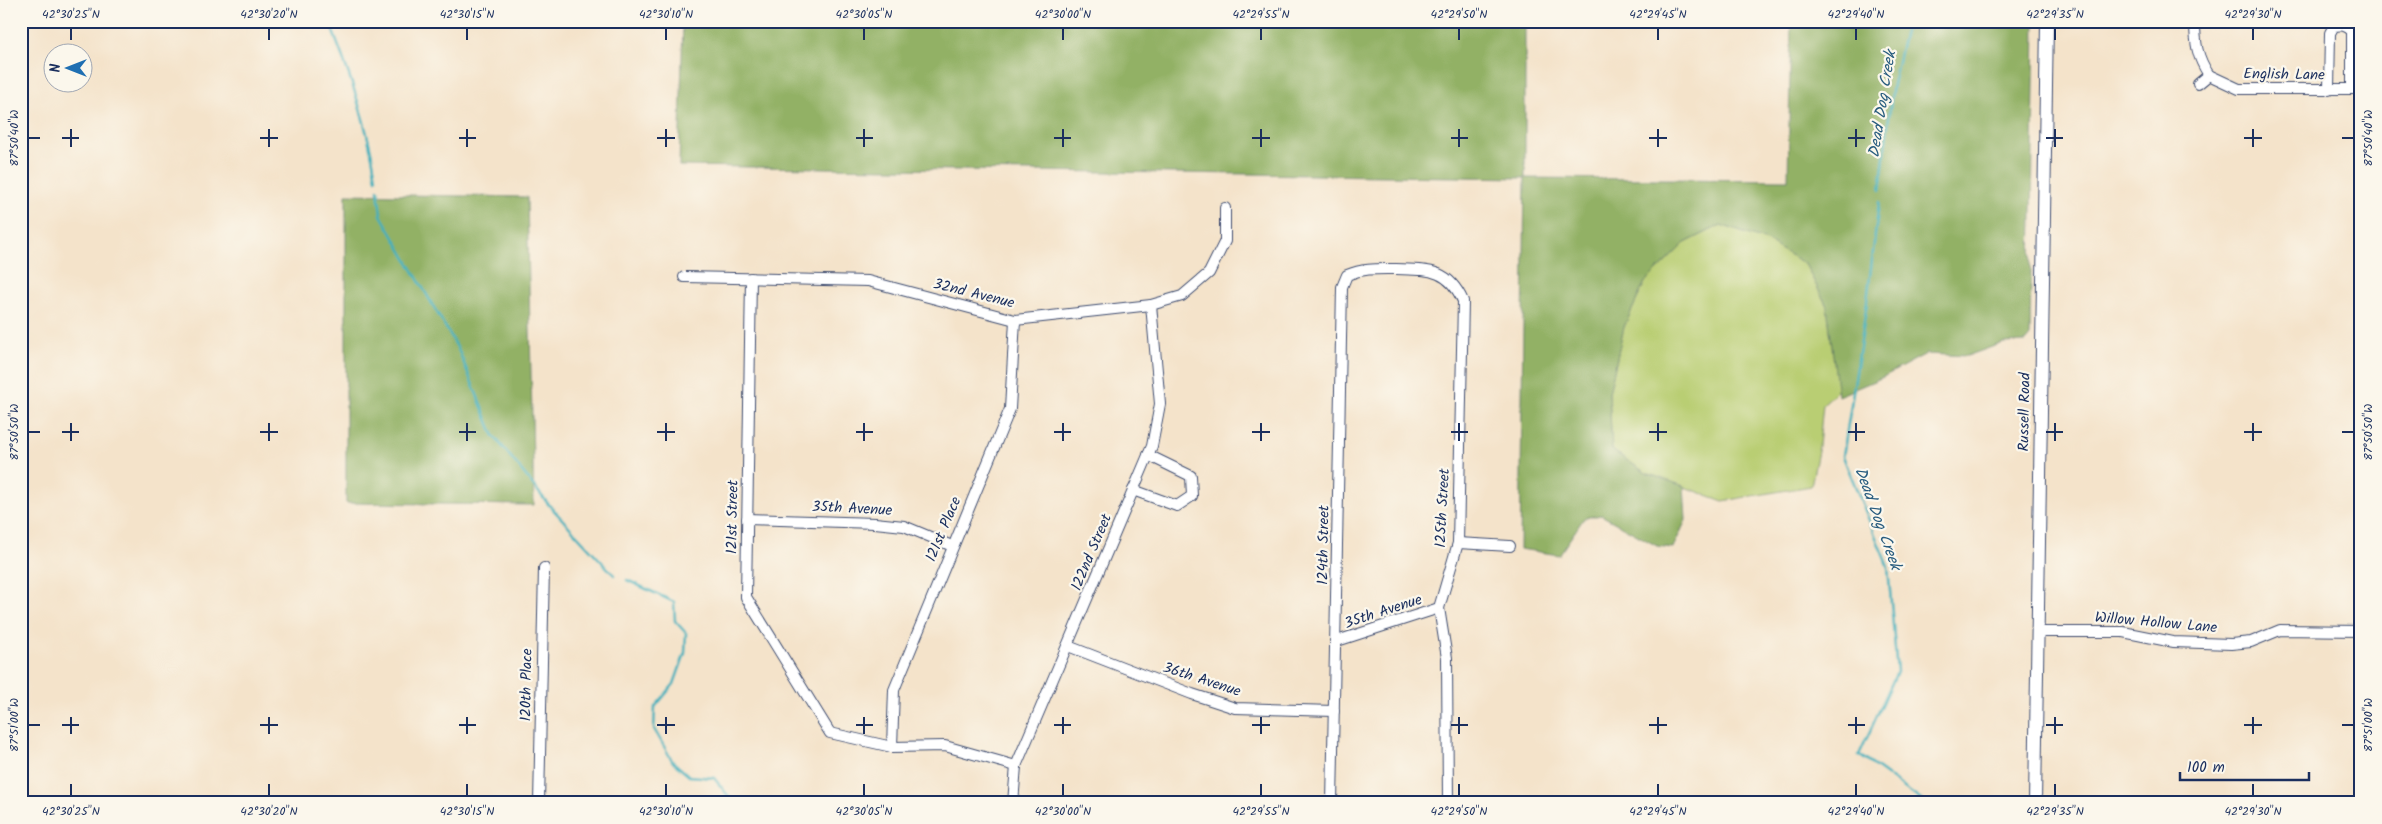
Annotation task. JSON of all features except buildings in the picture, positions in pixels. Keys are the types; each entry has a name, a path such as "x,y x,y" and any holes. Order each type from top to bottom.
{"street":[{"name":"Russell Road","path":"2035,803 2047,21"},
{"path":"2195,21 2196,47 2201,62 2209,76 2198,84"},
{"path":"2329,90 2330,33 2334,26 2340,25 2347,26 2352,31 2356,89"},
{"name":"English Lane","path":"2209,76 2239,89 2356,89"},
{"name":"32nd Avenue","path":"684,277 868,281 1015,320 1151,305 1182,296 1209,273 1225,241 1225,208"},
{"name":"125th Street","path":"1342,287 1347,275 1360,270 1426,269 1445,278 1456,287 1462,301 1458,543 1439,608 1447,658 1448,803"},
{"name":"121st Street","path":"751,278 746,597 830,733 892,747"},
{"name":"124th Street","path":"1332,803 1337,641 1342,287"},
{"name":"122nd Street","path":"1013,803 1016,766 1148,455 1160,404 1151,305"},
{"name":"121st Place","path":"892,747 894,690 1010,409 1015,320"},
{"path":"1133,490 1177,506 1192,496 1191,476 1148,455"},
{"name":"35th Avenue","path":"747,519 875,523 904,526 952,546"},
{"path":"1458,543 1510,546"},
{"name":"120th Place","path":"539,803 544,568"},
{"name":"35th Avenue","path":"1337,641 1439,608"},
{"name":"Willow Hollow Lane","path":"2037,632 2124,632 2173,642 2231,644 2251,642 2280,630 2361,631"},
{"name":"36th Avenue","path":"1068,646 1192,694 1235,708 1334,711"},
{"path":"892,747 945,746 1016,766"}],"green space":[{"path":"683,21 1525,21 1525,178 679,166"},
{"path":"1791,21 2035,21 2030,336 2025,342 2003,343 1967,356 1926,354 1881,378 1838,396 1827,306 1805,264 1767,241 1721,225 1685,243 1645,282 1624,327 1609,393 1612,450 1646,473 1684,486 1686,520 1673,548 1657,546 1601,515 1584,518 1559,555 1520,549 1525,178 1788,180"},
{"path":"346,194 527,197 534,505 346,503"},
{"path":"1721,225 1767,241 1805,264 1827,306 1838,390 1823,404 1819,446 1811,486 1723,501 1646,473 1612,450 1609,393 1624,327 1645,282 1685,243"}],"waterway":[{"path":"329,21 351,79 363,119 376,179"},
{"name":"Dead Dog Creek","path":"1880,190 1893,84 1907,21"},
{"path":"378,190 381,215 458,349 494,436 549,505 614,575"},
{"name":"Dead Dog Creek","path":"1879,202 1866,309 1843,456 1888,567 1897,672 1859,755 1925,803"},
{"path":"627,580 674,602 675,621 686,633 685,653 674,684 655,707 654,729 673,762 689,776 714,778 734,803"}]}
